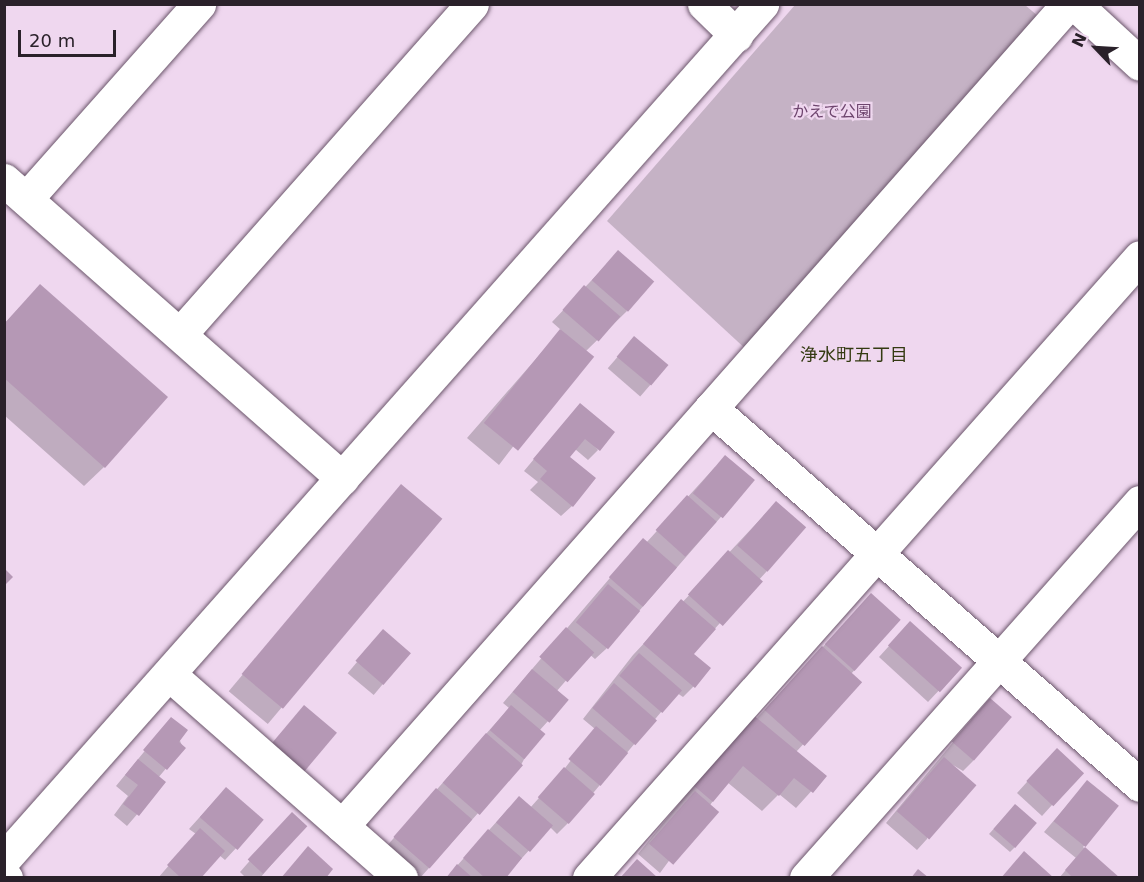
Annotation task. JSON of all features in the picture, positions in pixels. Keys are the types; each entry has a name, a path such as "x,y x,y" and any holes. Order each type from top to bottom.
{"street":[{"path":"200,4 15,190 181,333 342,478"},
{"path":"181,333 472,4"},
{"path":"704,4 736,34"},
{"path":"4,859 762,4"},
{"path":"342,826 1068,4"},
{"path":"1075,4 1140,64"},
{"path":"589,878 1140,257"},
{"path":"711,408 878,551 999,662 1140,785"},
{"path":"806,878 1140,502"},
{"path":"169,674 401,878"}],"green space":[{"name":"かえで公園","path":"795,5 1025,5 1045,22 749,352 607,221"}],"building":[{"path":"618,250 654,281 628,312 592,280"},
{"path":"40,284 168,397 105,468 4,378 4,324"},
{"path":"584,285 620,316 599,341 562,310"},
{"path":"560,329 594,357 518,451 484,423"},
{"path":"634,336 668,365 651,386 617,357"},
{"path":"580,403 615,432 600,451 585,439 570,457 596,478 573,507 540,479 547,471 533,459"},
{"path":"725,455 755,480 723,518 693,493"},
{"path":"401,484 442,519 283,709 242,674"},
{"path":"687,495 717,522 685,557 656,530"},
{"path":"776,501 806,527 767,572 737,546"},
{"path":"643,538 677,568 643,607 609,577"},
{"path":"728,550 763,581 723,626 688,595"},
{"path":"4,568 13,577 4,586"},
{"path":"608,584 640,611 608,649 576,622"},
{"path":"871,593 901,620 855,671 825,644"},
{"path":"681,599 716,629 694,654 711,668 695,688 643,644"},
{"path":"910,621 962,668 940,692 888,646"},
{"path":"566,627 594,652 567,682 539,657"},
{"path":"383,629 411,653 383,685 355,661"},
{"path":"822,646 862,682 805,746 764,710"},
{"path":"639,653 682,690 662,713 619,676"},
{"path":"532,669 569,700 549,723 513,692"},
{"path":"614,683 657,720 635,745 592,708"},
{"path":"990,698 1012,717 974,761 952,742"},
{"path":"304,705 337,733 304,772 271,744"},
{"path":"511,705 545,734 524,759 490,730"},
{"path":"752,714 827,776 813,793 794,778 779,796 743,766 713,802 693,785"},
{"path":"171,717 188,730 179,742 186,748 167,770 143,750"},
{"path":"596,726 628,753 601,786 568,759"},
{"path":"486,733 523,765 480,815 443,783"},
{"path":"1057,748 1084,773 1053,806 1026,781"},
{"path":"944,757 976,785 929,840 897,811"},
{"path":"138,759 166,782 139,816 123,804 138,785 125,775"},
{"path":"564,767 595,794 569,824 538,797"},
{"path":"1087,780 1119,806 1086,847 1054,821"},
{"path":"226,787 264,820 237,850 200,817"},
{"path":"436,788 472,819 430,869 393,837"},
{"path":"695,791 719,812 673,865 649,844"},
{"path":"519,796 553,826 530,852 496,822"},
{"path":"1015,804 1037,823 1015,848 993,829"},
{"path":"292,812 307,826 263,874 248,860"},
{"path":"200,828 225,851 201,878 181,878 167,865"},
{"path":"488,829 522,858 506,878 485,878 463,858"},
{"path":"308,846 333,869 326,878 281,878"},
{"path":"1085,847 1120,878 1073,878 1065,870"},
{"path":"1024,851 1054,878 1001,878"},
{"path":"637,859 658,878 620,878"},
{"path":"457,864 473,878 446,878"},
{"path":"918,869 929,878 911,878"}],"district":[{"name":"浄水町五丁目","path":"854,355"}]}
